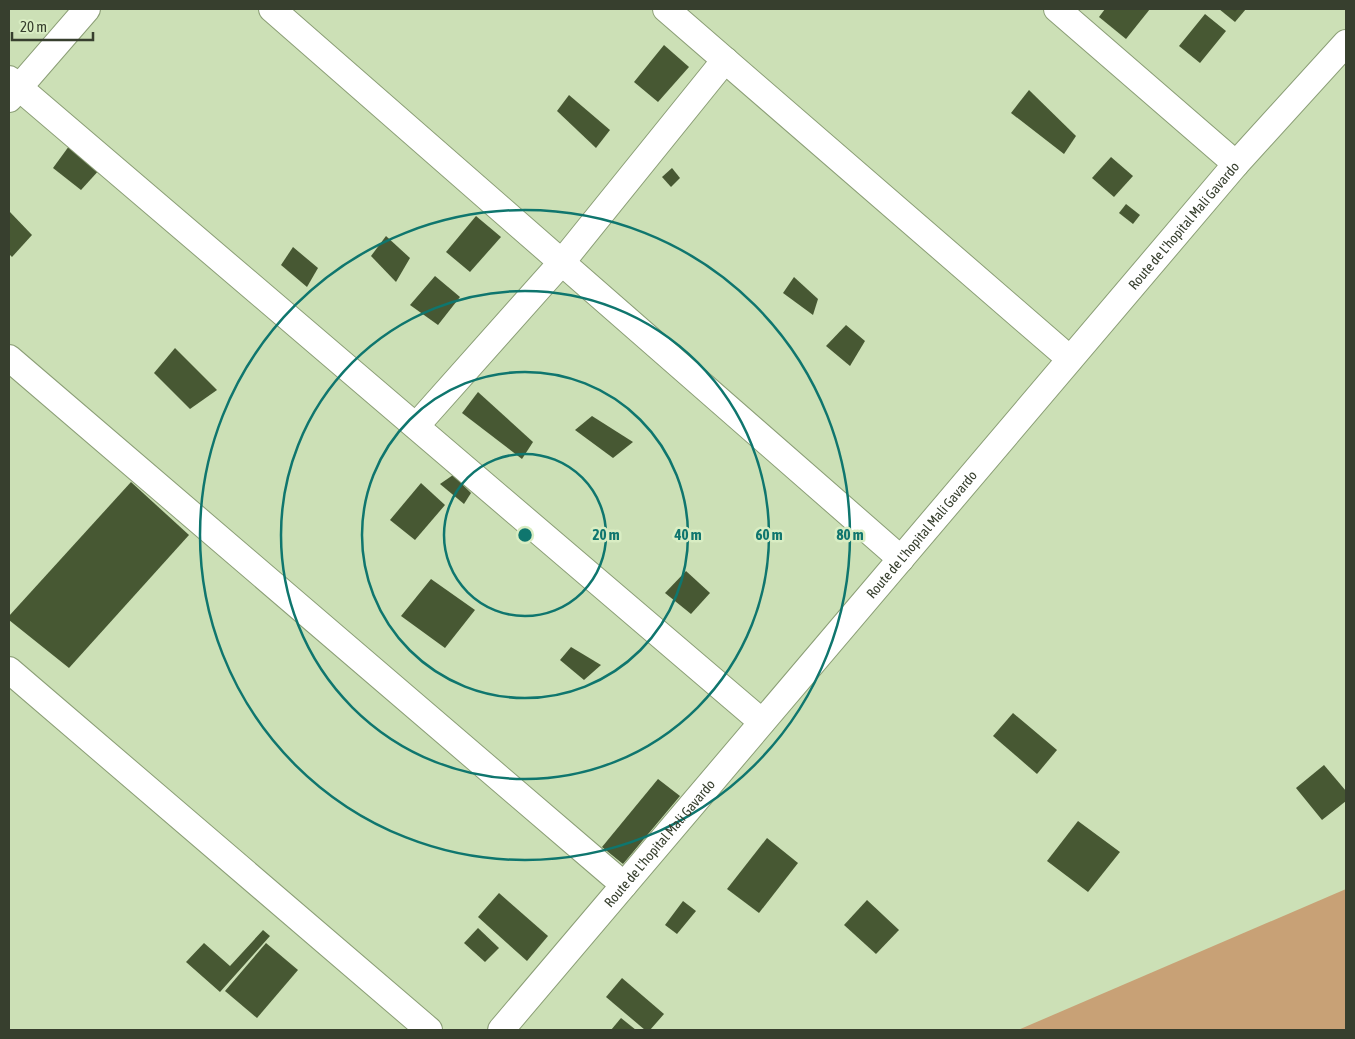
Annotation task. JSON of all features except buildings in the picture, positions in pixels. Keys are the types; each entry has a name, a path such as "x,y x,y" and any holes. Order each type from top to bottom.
{"street":[{"path":"87,9 12,88 416,426 762,722"},
{"path":"272,9 901,559"},
{"path":"666,9 1070,359"},
{"path":"1057,9 1236,164"},
{"name":"Route de L'hopital Mali Gavardo","path":"501,1030 1236,164 1346,43"},
{"path":"416,426 562,262 725,60"},
{"path":"9,358 624,885"},
{"path":"9,670 429,1030"}],"shaded area":[{"path":"1346,889 1346,1030 1018,1030"}]}
